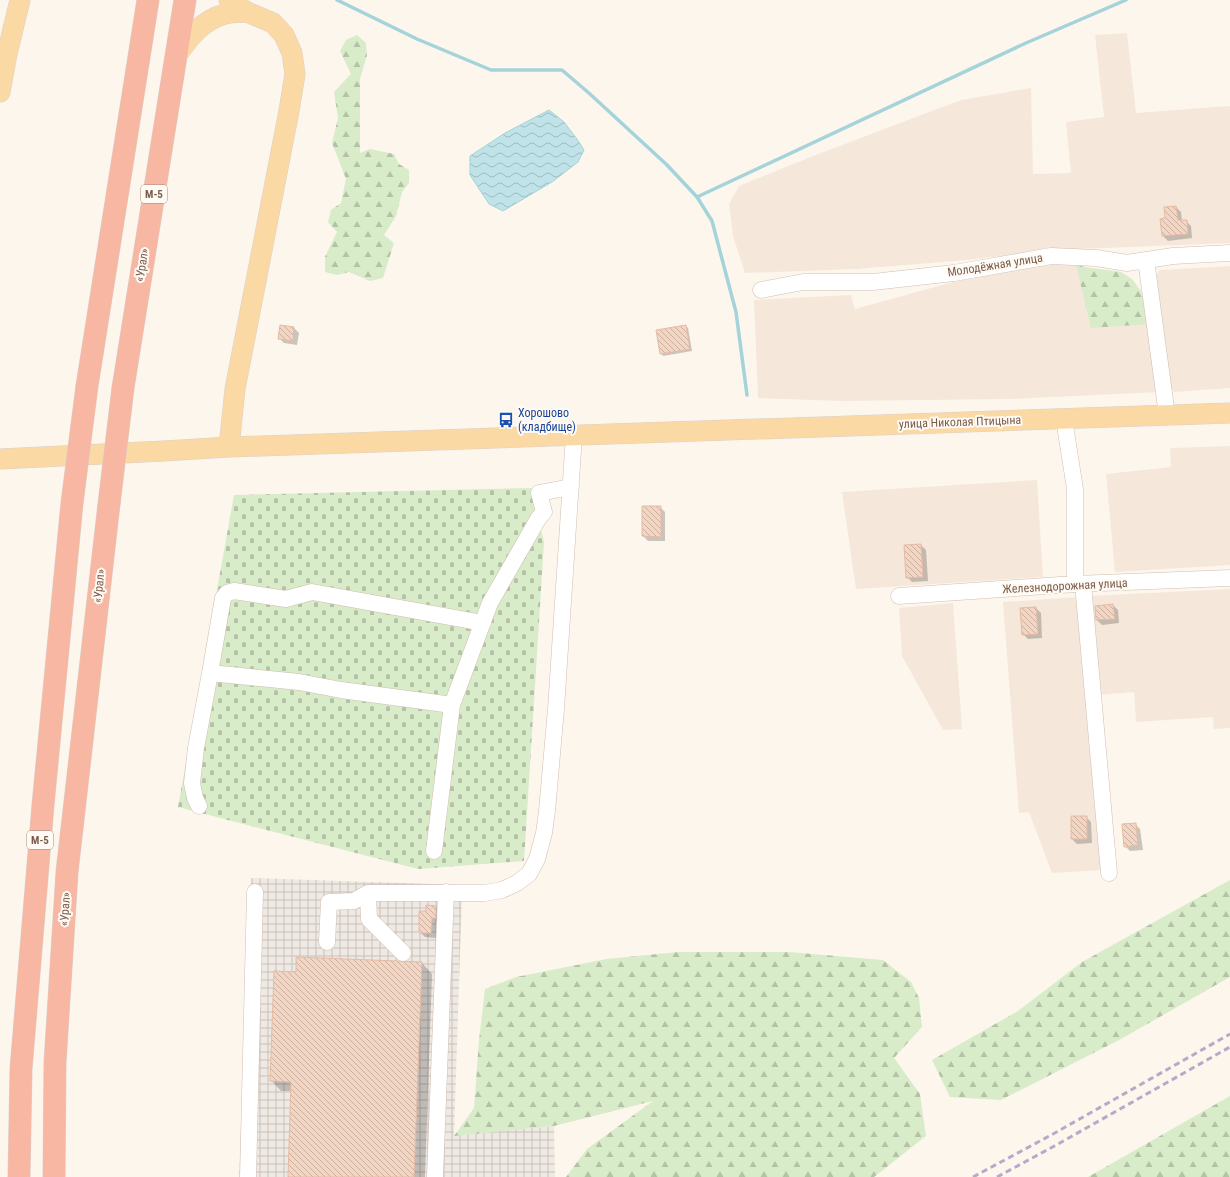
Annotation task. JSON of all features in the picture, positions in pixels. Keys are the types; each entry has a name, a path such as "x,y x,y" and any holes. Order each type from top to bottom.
{"highway":[{"name":"М-5","path":"19,1177 22,1061 43,805 72,503 87,386 148,0"},
{"name":"«Урал»","path":"54,1177 55,1063 67,872 123,388 185,0"}],"main road":[{"path":"0,92 7,54 20,0"},
{"path":"229,0 247,12 272,23 284,35 292,53 294,74 289,111 236,389 229,447"},
{"path":"176,56 190,36 203,24 225,14 247,12"},
{"name":"улица Николая Птицына","path":"0,459 229,447 1230,413"}],"street":[{"name":"Молодёжная улица","path":"761,290 803,282 873,282 954,273 1051,256 1096,258 1127,264 1173,256 1230,253"},
{"path":"1146,260 1167,415"},
{"path":"1064,419 1075,489 1079,584 1109,872"},
{"path":"326,942 329,902 354,901 368,893 485,893 502,890 529,874 536,859 544,833 548,803 556,710 574,435"},
{"path":"434,851 452,705 490,604 538,519 544,512 539,493 571,486"},
{"name":"Железнодорожная улица","path":"900,596 1079,584 1230,578"},
{"path":"199,806 195,798 192,783 196,748 223,598 227,593 234,591 286,599 312,592 483,623"},
{"path":"210,674 299,682 341,690 452,705"},
{"path":"248,1177 255,892"},
{"path":"434,1177 446,892"},
{"path":"368,893 369,919 404,953"}],"shaded area":[{"path":"1127,33 1136,113 1230,106 1230,243 1053,250 967,260 856,269 745,273 733,236 729,204 739,186 961,100 1031,88 1033,174 1071,173 1066,122 1104,117 1095,35"},
{"path":"1060,262 1076,265 1080,279 1150,324 1159,392 1009,399 841,401 758,398 754,300 851,295 855,309 993,271"},
{"path":"1230,266 1230,388 1174,392 1168,385 1154,282 1159,270"},
{"path":"1230,446 1230,565 1115,572 1106,474 1171,467 1170,448"},
{"path":"1037,480 1043,577 856,589 842,492"},
{"path":"1230,589 1230,728 1214,729 1213,717 1136,722 1134,692 1097,695 1089,596"},
{"path":"1079,597 1103,870 1052,873 1029,812 1019,813 1003,602"},
{"path":"953,603 962,729 943,730 902,656 899,608"},
{"path":"251,878 459,885 462,892 454,1135 554,1126 555,1177 239,1177"}],"green space":[{"path":"357,35 366,43 367,55 360,79 360,153 370,149 394,154 399,164 409,170 409,183 402,192 396,216 384,235 394,243 383,278 370,281 349,272 337,275 325,272 325,257 337,232 328,222 331,210 341,203 346,179 332,143 338,118 334,92 351,74 340,51 346,40"},
{"path":"1076,265 1121,272 1132,279 1141,291 1150,324 1091,328"},
{"path":"531,488 544,542 524,861 418,869 178,807 234,495"},
{"path":"1230,880 1230,977 1121,1039 1001,1100 950,1097 932,1060 1018,1011 1082,962"},
{"path":"678,952 789,952 883,960 911,982 919,998 922,1027 894,1058 920,1094 926,1136 874,1177 566,1177 587,1149 653,1101 554,1126 454,1136 474,1108 479,1040 485,989 516,977 607,959"},
{"path":"1230,1096 1230,1177 1088,1177"}],"water":[{"path":"549,110 564,122 584,150 578,162 552,182 503,211 489,204 470,175 470,156 505,133"}],"building":[{"path":"1176,206 1178,220 1187,220 1188,234 1162,236 1160,219 1165,218 1164,207"},
{"path":"280,325 294,327 293,341 278,339"},
{"path":"686,325 690,349 660,354 656,330"},
{"path":"642,506 661,506 661,537 642,536"},
{"path":"921,544 923,577 906,578 904,545"},
{"path":"1113,604 1115,619 1096,620 1095,606"},
{"path":"1036,607 1038,634 1022,635 1020,608"},
{"path":"1071,816 1087,816 1087,839 1071,839"},
{"path":"1136,823 1138,845 1124,847 1122,824"},
{"path":"426,905 436,906 436,918 432,918 431,933 419,933 419,911 426,911"},
{"path":"296,957 422,962 414,1177 288,1177 291,1082 270,1081 274,971 296,972"}],"waterway":[{"path":"337,0 417,39 491,70 562,70 667,165 697,197 712,221 736,312 747,395"},
{"path":"697,197 1026,43 1126,0"}],"railway":[{"path":"973,1177 1053,1134 1230,1034"},
{"path":"997,1177 1230,1047"}],"place":[{"name":"Хорошово (кладбище)","path":"506,420"}]}
